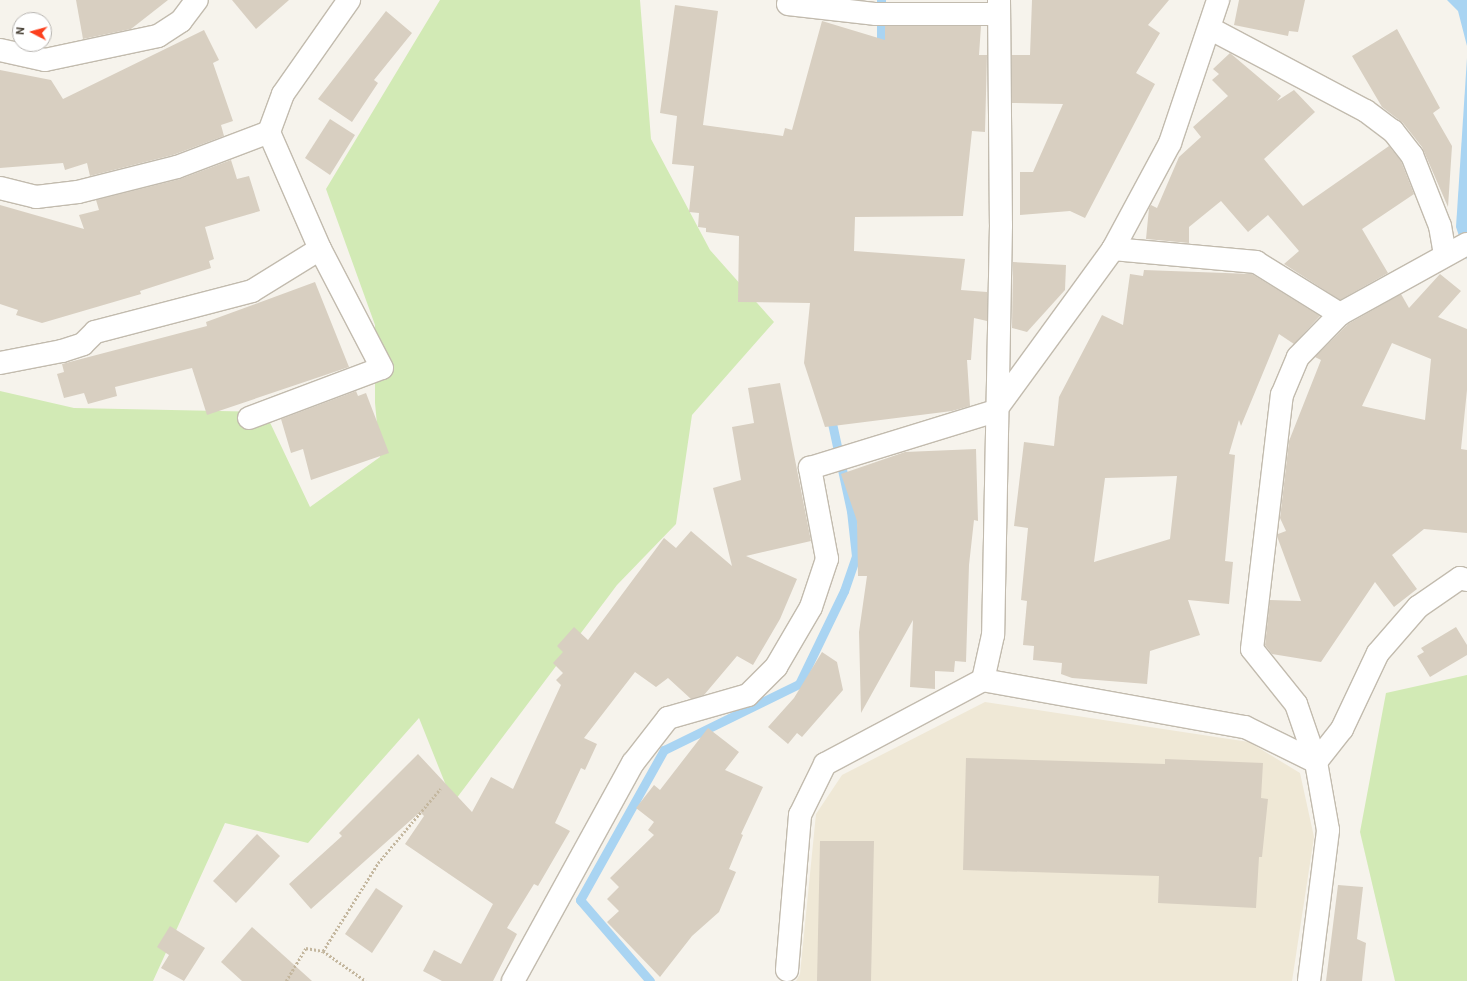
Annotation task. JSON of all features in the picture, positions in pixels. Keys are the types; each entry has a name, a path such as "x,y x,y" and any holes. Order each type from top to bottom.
{"street":[{"path":"0,50 45,60 158,36 181,21 197,0"},
{"path":"249,418 382,368 320,249 269,132 283,94 349,0"},
{"path":"512,981 633,763 668,718 748,695 780,660 811,607 827,559 810,468 995,411 1113,249 1170,143 1211,28 1218,0"},
{"path":"788,4 876,14 999,7 1001,225 995,411 993,635 983,680"},
{"path":"1211,28 1366,111 1393,131 1412,156 1440,226 1456,250 1340,314 1298,356 1282,395 1252,649 1296,704 1316,762 1328,830 1310,981"},
{"path":"0,188 36,197 78,192 177,167 269,132"},
{"path":"0,363 62,351 84,344 95,332 252,291 320,249"},
{"path":"1113,249 1256,262 1340,314"},
{"path":"1316,762 1342,729 1378,653 1418,607 1460,578 1467,580"},
{"path":"787,970 800,815 824,764 983,680 1245,727 1316,762"}],"path":[{"path":"323,951 378,863 440,789"},
{"path":"286,981 306,948 323,951 366,981"}],"shaded area":[{"path":"985,702 1249,742 1300,773 1314,837 1292,981 796,981 800,974 816,814 842,775"}],"green space":[{"path":"440,0 640,0 651,139 710,250 774,322 692,415 676,524 617,585 453,803 419,718 308,843 225,823 153,981 0,981 0,391 74,408 265,412 310,507 380,457 375,403 375,325 326,189"},
{"path":"1467,675 1467,981 1395,981 1360,832 1386,693"}],"water":[{"path":"1447,0 1467,0 1467,46 1458,11"},
{"path":"1467,58 1467,260 1456,227"}],"building":[{"path":"76,0 168,0 131,29 83,39"},
{"path":"232,0 289,0 256,29"},
{"path":"1032,0 1169,0 1148,25 1160,33 1136,73 1155,84 1085,218 1070,211 1020,215 1020,172 1033,172 1063,104 1012,103 1012,55 1030,55"},
{"path":"1239,0 1305,0 1298,32 1289,31 1288,36 1234,25"},
{"path":"675,5 718,11 703,125 783,136 785,128 792,130 822,21 885,40 885,26 981,26 979,55 987,55 985,132 972,131 963,216 855,217 854,251 965,259 961,290 987,292 987,321 974,318 971,360 967,360 970,406 952,411 825,427 804,363 810,303 738,302 739,236 706,232 706,228 698,227 699,213 689,212 694,166 672,164 677,116 660,113"},
{"path":"386,11 412,33 374,80 378,83 352,122 318,99"},
{"path":"1397,29 1440,108 1433,113 1452,146 1448,207 1422,147 1403,123 1382,107 1352,56"},
{"path":"204,30 219,60 213,63 233,121 221,125 224,136 173,155 90,176 87,163 65,170 63,163 0,168 0,70 51,80 63,99"},
{"path":"1230,53 1281,96 1277,101 1294,90 1315,112 1264,159 1303,206 1389,146 1401,161 1414,194 1362,229 1388,273 1340,300 1284,264 1299,251 1268,215 1248,232 1221,201 1189,227 1189,243 1146,239 1149,208 1151,205 1157,208 1179,157 1201,137 1193,127 1228,96 1212,80 1219,74 1213,69"},
{"path":"330,119 355,135 330,175 305,158"},
{"path":"231,160 237,179 249,176 260,211 205,227 214,259 209,261 211,268 140,291 141,294 42,323 16,315 18,310 0,304 0,205 84,229 79,215 99,210 96,200 180,179"},
{"path":"1013,262 1066,265 1065,290 1027,332 1012,328"},
{"path":"1144,270 1252,274 1320,316 1294,344 1279,334 1241,426 1239,420 1229,454 1235,455 1225,561 1233,562 1229,604 1188,600 1200,635 1150,651 1147,684 1072,678 1061,674 1062,663 1033,660 1034,646 1023,645 1027,601 1021,600 1028,528 1014,526 1024,442 1054,446 1059,397 1102,315 1123,325 1130,274 1143,276","holes":["1177,476 1170,539 1094,562 1105,478"]},
{"path":"1440,274 1461,291 1438,317 1467,329 1467,390 1461,449 1467,450 1467,533 1424,529 1392,555 1417,589 1394,607 1375,582 1321,662 1272,654 1265,645 1270,600 1301,601 1278,539 1278,534 1286,531 1280,518 1289,441 1321,360 1315,357 1348,324 1401,294 1409,308","holes":["1392,343 1431,359 1425,420 1362,406"]},
{"path":"315,282 349,367 207,415 192,368 115,387 117,396 88,404 84,393 64,398 57,374 64,372 62,364 207,326 206,322"},
{"path":"780,383 811,541 746,556 797,579 780,619 753,665 737,656 704,695 691,699 668,678 656,687 635,672 584,738 597,744 585,770 581,768 555,823 570,831 538,886 534,884 507,928 517,934 493,981 442,981 423,971 434,950 461,964 493,904 405,844 424,816 420,812 311,909 289,884 342,836 339,833 418,754 472,812 491,777 513,789 561,685 556,680 563,673 553,663 563,652 557,646 574,627 588,640 664,538 676,548 691,531 732,566 713,488 741,480 732,427 754,423 748,388"},
{"path":"356,391 358,396 366,393 389,453 311,480 303,449 291,453 281,419"},
{"path":"976,449 978,521 974,520 969,565 966,662 955,661 954,672 935,671 935,689 910,687 913,620 861,713 859,632 867,576 858,576 857,521 841,474 905,452"},
{"path":"1456,627 1467,645 1467,655 1430,677 1417,656 1424,652 1421,648"},
{"path":"822,652 837,662 843,690 802,737 797,733 788,744 768,727 794,698"},
{"path":"708,728 739,752 725,770 763,787 741,834 743,835 729,869 736,872 719,912 692,936 660,977 607,922 619,911 607,899 619,887 610,878 654,835 648,830 654,822 636,808 654,785 660,790"},
{"path":"966,758 1165,764 1165,759 1263,763 1261,798 1268,799 1262,857 1259,857 1256,908 1158,903 1159,876 963,870"},
{"path":"257,834 280,856 236,903 213,881"},
{"path":"820,841 874,841 871,981 817,981"},
{"path":"1338,885 1363,887 1357,939 1366,943 1362,981 1326,981"},
{"path":"376,888 403,906 372,953 345,934"},
{"path":"170,926 205,948 184,981 161,968 169,955 157,947"},
{"path":"252,927 312,981 242,981 221,962"}],"waterway":[{"path":"881,0 881,51"},
{"path":"650,981 580,900 664,750 799,684 844,591 856,556 851,511 830,414"}]}
